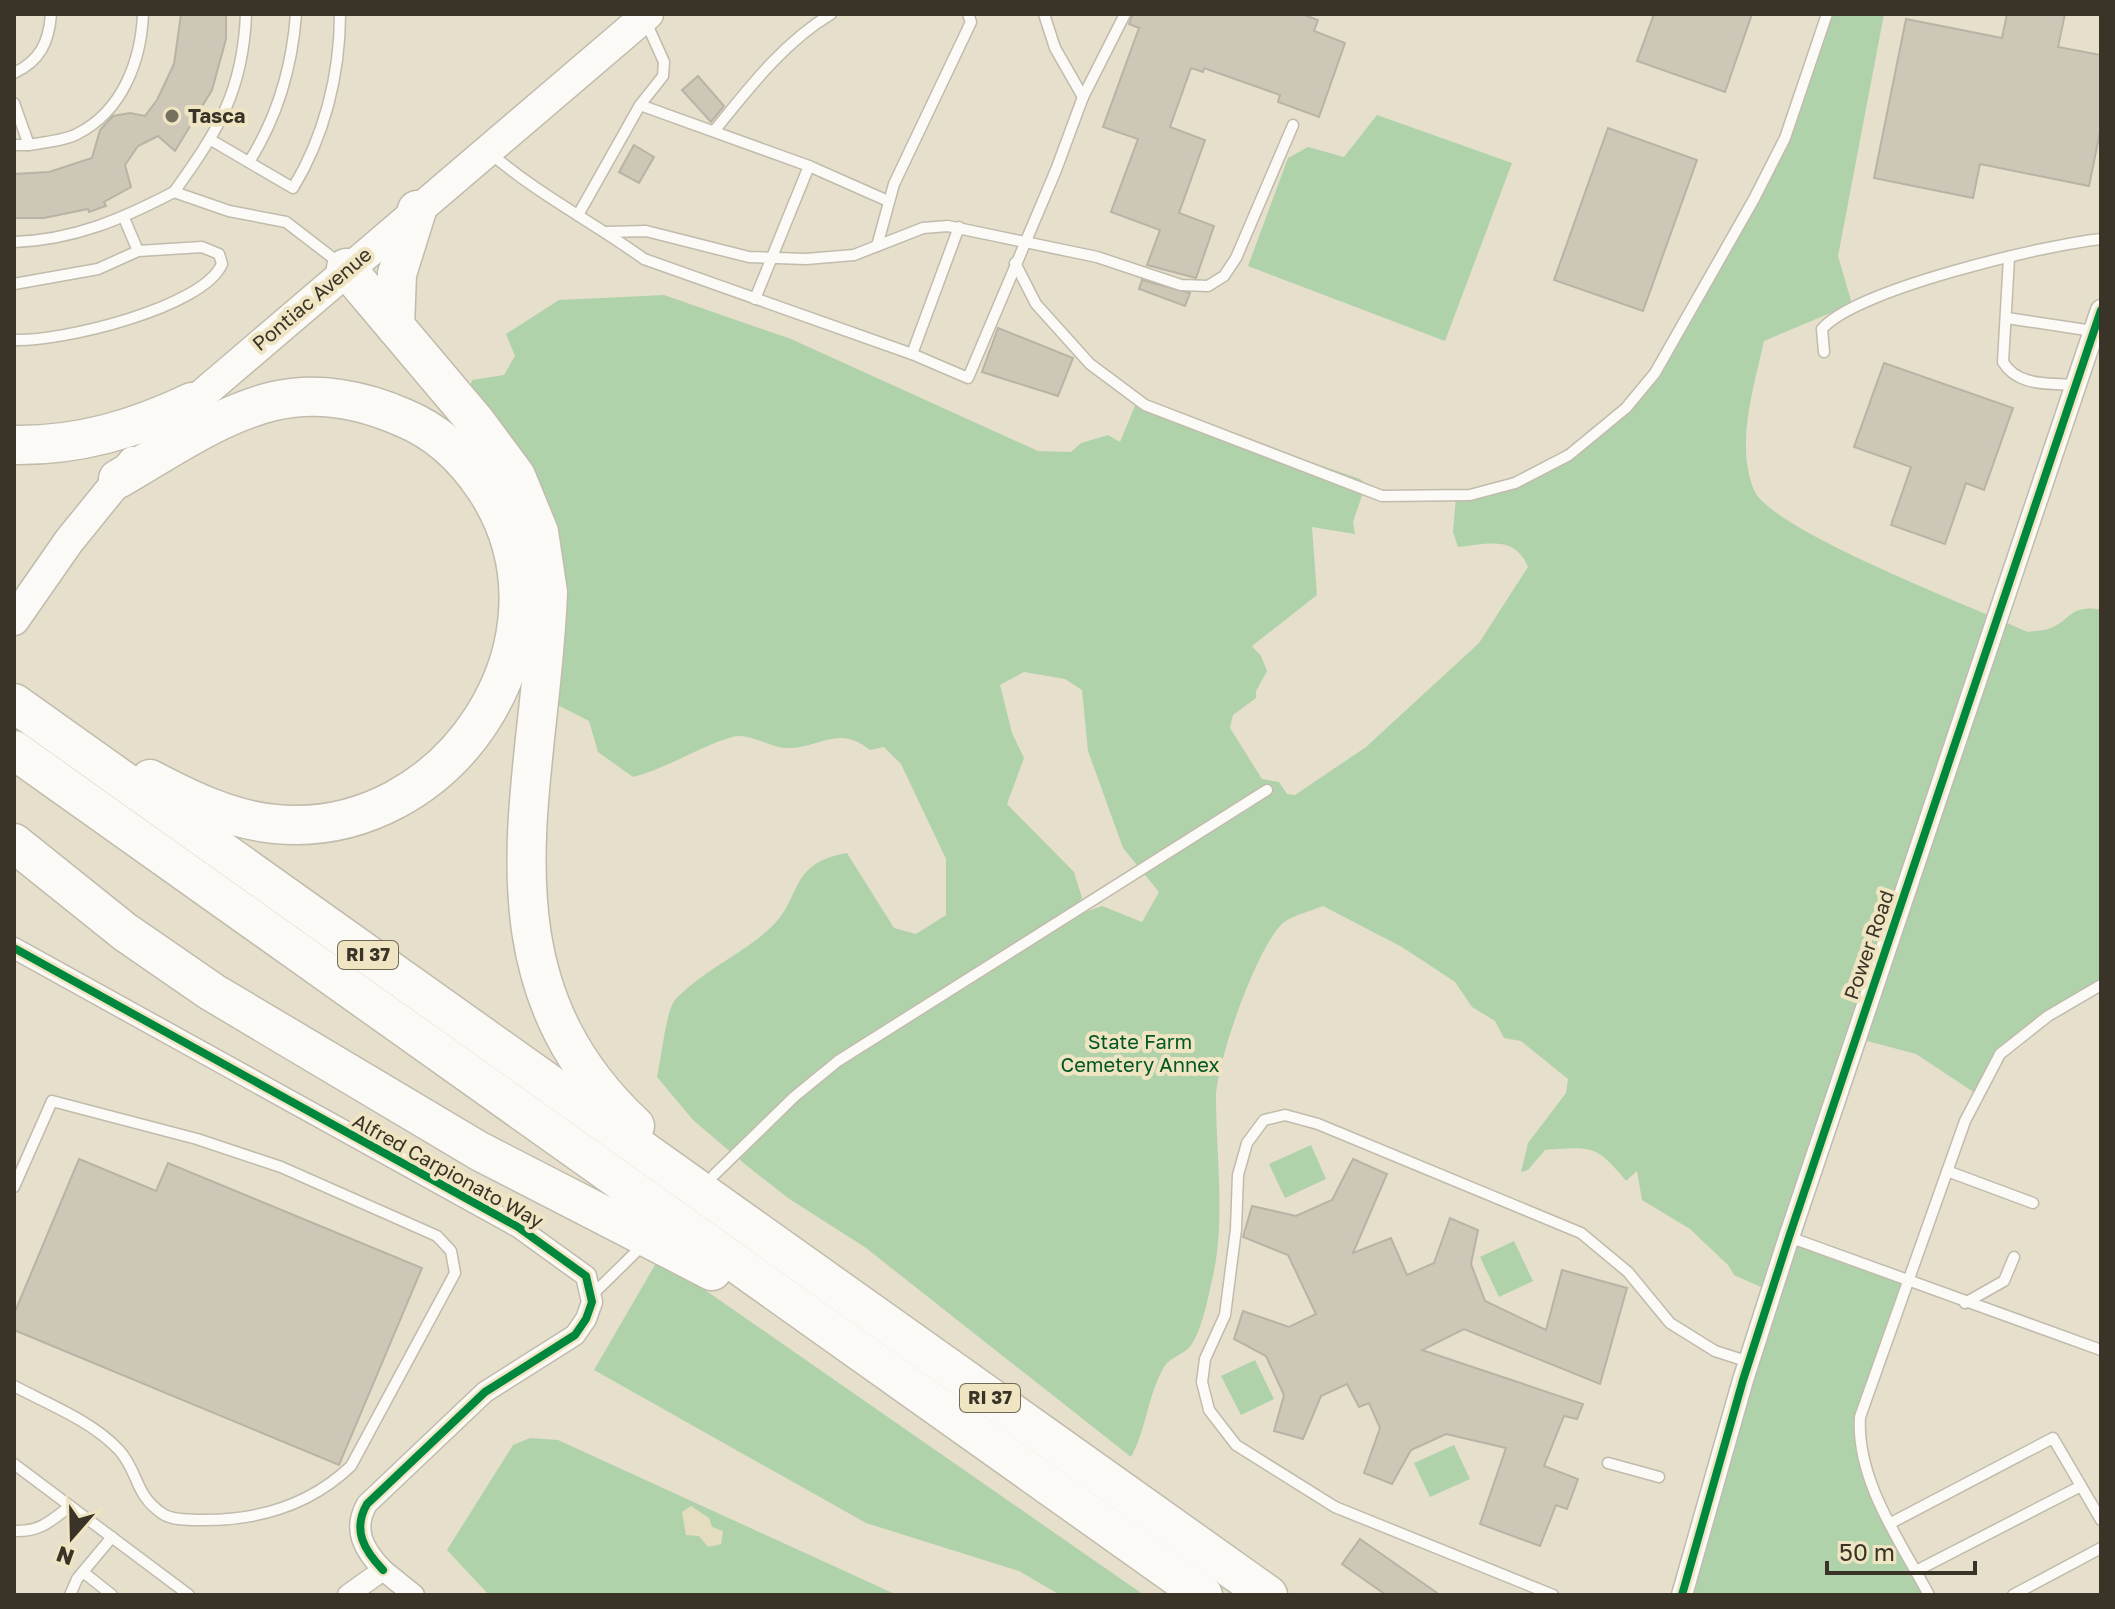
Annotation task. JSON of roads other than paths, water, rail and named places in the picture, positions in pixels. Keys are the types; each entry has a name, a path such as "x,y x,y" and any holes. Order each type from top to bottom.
{"highway":[{"path":"395,326 397,274 417,210"},
{"path":"346,268 505,458 525,494 541,542 548,592 524,870 533,942 547,992 583,1064 607,1097 713,1188"},
{"path":"19,707 200,803 256,821 297,825 341,819 409,792 463,748 500,689 519,627 519,584 510,540 502,519 478,478 429,431 365,403 322,397 276,400 232,416 118,479"},
{"path":"14,445 59,444 104,436 192,402"},
{"name":"RI 37","path":"19,707 713,1188 1268,1595"},
{"name":"RI 37","path":"14,750 1203,1595"},
{"path":"14,843 144,946 244,1012 479,1151 726,1279 925,1397"}],"main road":[{"name":"Pontiac Avenue","path":"14,620 118,479 192,402 646,16"}],"street":[{"name":"Power Road","path":"1682,1595 1749,1362 1789,1237 2101,310"},
{"name":"Alfred Carpionato Way","path":"14,948 518,1227 581,1270 590,1281 592,1295"},
{"path":"414,1595 383,1570 367,1552 359,1533 360,1519 367,1504 485,1392 575,1335 586,1319 592,1295"},
{"path":"348,1595 383,1570"}],"lane":[{"path":"14,145 29,145 77,134 103,114 128,83 142,47 143,14"},
{"path":"14,242 43,241 83,232 124,218 174,192 211,140 228,105 244,56 246,14"},
{"path":"249,162 269,126 285,85 296,14"},
{"path":"211,140 293,188 309,162 324,124 333,83 340,14"},
{"path":"715,130 773,63 811,26 831,14"},
{"path":"877,246 888,201 971,22 968,14"},
{"path":"1044,14 1055,48 1083,97"},
{"path":"488,150 524,182 607,232 644,259 912,354 968,378 1056,170 1083,97 1125,14"},
{"path":"1015,263 1036,304 1090,364 1145,405 1382,496 1470,495 1515,483 1569,455 1626,408 1655,373 1747,213 1785,138 1827,14"},
{"path":"14,73 41,54 47,16"},
{"path":"578,215 640,105 663,76 664,62 646,16"},
{"path":"14,60 25,68"},
{"path":"14,103 29,145"},
{"path":"640,105 809,166 888,201"},
{"path":"607,232 646,231 749,257 773,259 854,255 923,228 959,227 1097,257 1181,285 1208,286 1224,276 1236,258 1293,125"},
{"path":"755,299 809,166"},
{"path":"174,192 229,211 286,222 346,268"},
{"path":"124,218 138,251"},
{"path":"912,354 959,227"},
{"path":"1824,352 1822,329 1831,318 1906,286 2061,244 2101,239"},
{"path":"14,284 98,269 138,251 202,247 219,254 222,264 218,275 147,313 94,330 35,341 14,340"},
{"path":"2009,258 2003,362 2011,375 2030,382 2075,385"},
{"path":"2007,318 2093,331"},
{"path":"713,1188 794,1097 838,1061 1267,790"},
{"path":"1929,1595 1873,1486 1858,1443 1860,1417 1965,1121 2000,1054 2048,1016 2101,985"},
{"path":"14,1187 52,1101 197,1139 281,1167 437,1236 451,1251 455,1273 351,1466 336,1481 265,1515 226,1521 167,1517 142,1498 119,1450 86,1425 14,1386"},
{"path":"1553,1595 1335,1507 1236,1445 1209,1410 1202,1382 1205,1359 1225,1315 1236,1229 1238,1175 1247,1143 1264,1120 1285,1115 1318,1124 1581,1233 1628,1272 1670,1323 1715,1351 1749,1362"},
{"path":"1947,1171 2033,1203"},
{"path":"1789,1237 2101,1350"},
{"path":"592,1295 641,1247"},
{"path":"1965,1303 2004,1281 2014,1257"},
{"path":"1891,1523 2053,1438 2101,1520"},
{"path":"1608,1463 1659,1477"},
{"path":"14,1464 189,1595"},
{"path":"1916,1571 2081,1486"},
{"path":"14,1531 44,1527 70,1506"},
{"path":"70,1595 83,1572 112,1537"},
{"path":"2013,1595 2101,1548"},
{"path":"83,1572 112,1595"}],"place":[{"name":"Tasca","path":"172,116"}],"park label":[{"name":"State Farm Cemetery Annex","path":"1140,1054"}]}
